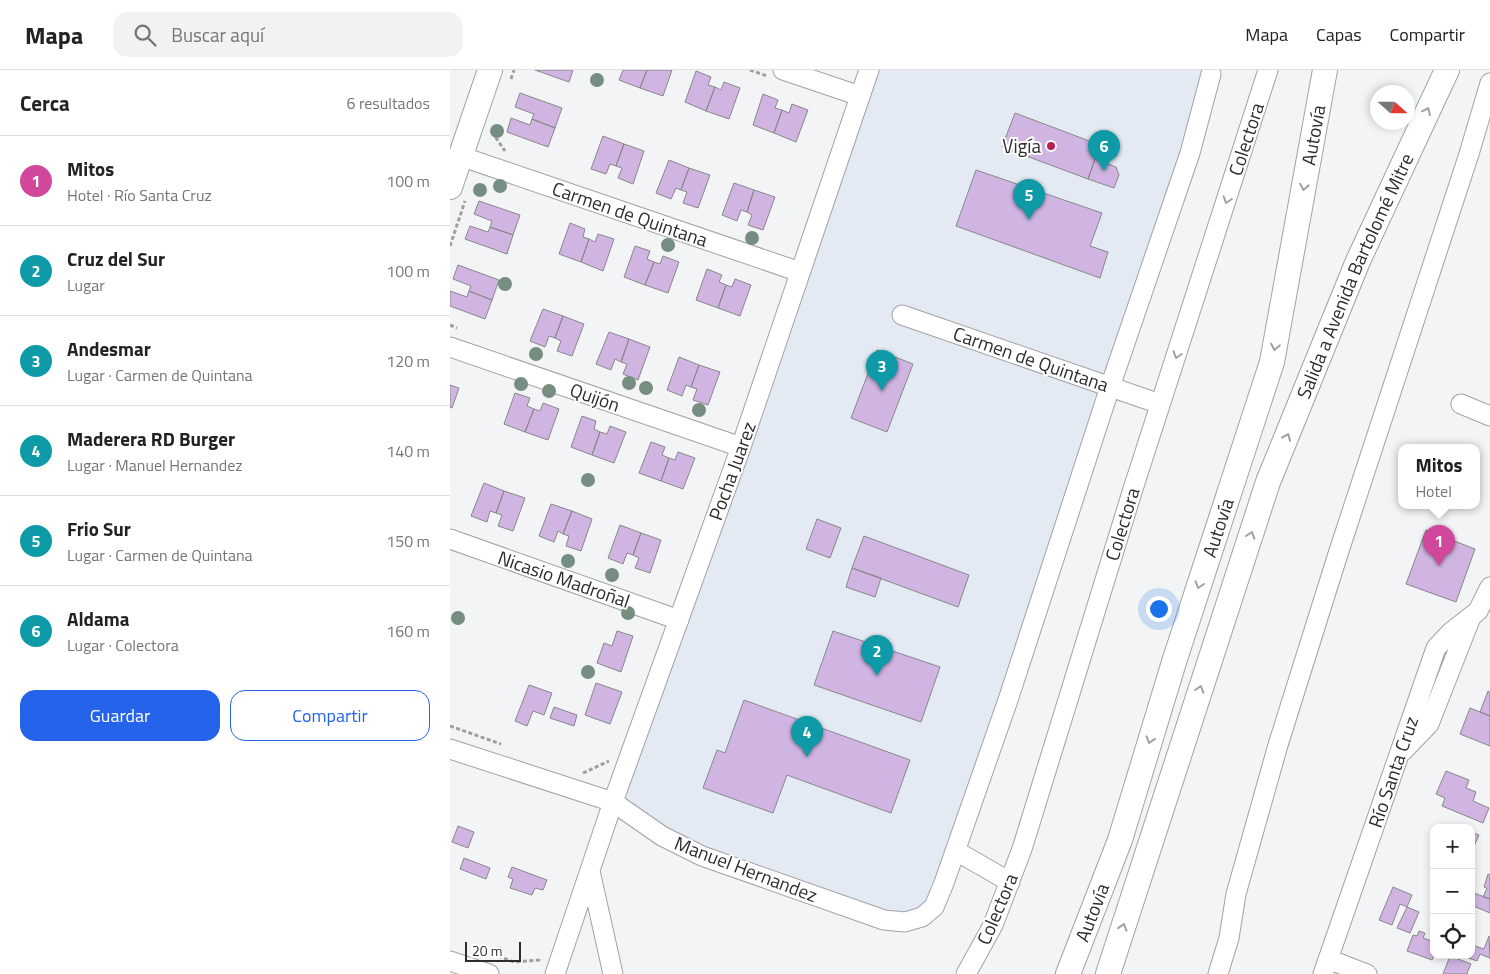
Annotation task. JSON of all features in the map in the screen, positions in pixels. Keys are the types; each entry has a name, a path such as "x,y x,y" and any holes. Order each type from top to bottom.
{"street":[{"path":"458,194 460,156 490,70"},
{"name":"Pocha Juarez","path":"555,974 613,802 741,447 869,70"},
{"name":"Colectora","path":"966,974 993,925 1022,849 1160,404 1268,70"},
{"name":"Autovía","path":"1068,974 1120,840 1210,550 1272,362 1325,70"},
{"name":"Salida a Avenida Bartolomé Mitre","path":"1268,482 1358,261 1447,70"},
{"path":"776,73 860,96"},
{"path":"1010,882 956,851 1190,153 1210,74"},
{"path":"1218,974 1229,938 1236,894 1278,745 1338,554 1466,164 1490,83"},
{"name":"Carmen de Quintana","path":"460,156 800,272"},
{"name":"Carmen de Quintana","path":"902,315 1160,404"},
{"name":"Quijón","path":"450,347 741,447"},
{"path":"1461,404 1490,416"},
{"name":"Autovía","path":"1108,974 1268,482"},
{"name":"Nicasio Madroñal","path":"450,539 679,620"},
{"name":"Río Santa Cruz","path":"1326,967 1436,648 1451,632 1480,613 1490,587"},
{"name":"Manuel Hernandez","path":"450,749 613,802 662,836 702,856 884,920 905,922 922,918 934,907 956,851"},
{"path":"590,870 613,974"},
{"path":"450,961 488,974"},
{"path":"1326,967 1368,974"}],"path":[{"path":"508,87 514,70"},
{"path":"750,70 776,73"},
{"path":"494,127 492,133 503,151 513,154"},
{"path":"450,246 458,194"},
{"path":"450,326 459,329"},
{"path":"450,726 503,745"},
{"path":"583,773 614,760"},
{"path":"496,956 514,962 539,960 542,951"}],"shaded area":[{"path":"869,70 1212,70 934,907 905,922 702,856 613,802"}],"building":[{"path":"535,70 573,70 569,82"},
{"path":"623,70 647,70 640,88 619,80"},
{"path":"647,70 672,70 663,96 640,88"},
{"path":"696,71 711,77 708,85 715,87 706,111 685,102"},
{"path":"724,82 740,88 729,119 706,111 715,87 721,90"},
{"path":"520,93 562,108 555,128 532,119 534,114 515,107"},
{"path":"763,94 778,100 775,108 782,110 774,133 753,125"},
{"path":"792,104 808,110 796,142 774,133 782,110 789,113"},
{"name":"Vigía","path":"1015,113 1100,145 1088,179 1002,147"},
{"path":"511,118 530,125 532,119 555,128 548,147 507,132"},
{"path":"603,136 624,144 616,166 610,164 606,174 591,169"},
{"path":"624,144 644,151 633,184 618,178 622,168 616,166"},
{"path":"1095,159 1116,167 1119,175 1114,188 1088,179"},
{"path":"669,160 689,168 681,190 676,188 671,199 656,193"},
{"path":"689,168 710,175 698,208 683,203 687,192 681,190"},
{"path":"976,170 1102,213 1090,246 1108,252 1100,278 956,226"},
{"path":"734,183 754,190 747,212 741,210 737,221 722,215"},
{"path":"754,190 775,197 763,230 748,225 752,215 747,212"},
{"path":"479,201 520,215 513,235 490,227 492,221 474,214"},
{"path":"570,223 585,229 583,237 589,239 581,262 559,254"},
{"path":"470,226 488,232 490,227 513,235 507,254 465,239"},
{"path":"598,234 614,239 603,271 581,262 589,239 595,242"},
{"path":"635,246 650,251 647,259 654,262 645,285 624,277"},
{"path":"663,256 679,262 668,293 645,285 654,262 660,264"},
{"path":"458,265 499,280 492,300 469,291 471,286 453,279"},
{"path":"707,269 722,275 719,282 726,285 718,308 696,300"},
{"path":"735,279 751,285 740,316 718,308 726,285 732,287"},
{"path":"450,291 467,297 469,291 492,300 485,319 450,306"},
{"path":"543,309 563,316 555,338 549,336 545,347 530,341"},
{"path":"563,316 584,324 572,356 557,351 561,341 555,338"},
{"path":"609,332 629,339 621,362 615,359 611,370 596,364"},
{"path":"629,339 650,347 638,380 623,374 627,364 621,362"},
{"path":"877,350 913,364 887,432 851,418"},
{"path":"679,357 699,365 691,387 686,385 682,396 667,390"},
{"path":"699,365 720,372 708,405 693,400 697,389 691,387"},
{"path":"450,385 459,388 452,408 450,407"},
{"path":"515,393 530,398 527,406 534,409 525,432 504,424"},
{"path":"543,403 559,409 548,440 525,432 534,409 540,411"},
{"path":"582,416 596,421 594,429 600,432 592,455 571,447"},
{"path":"610,426 626,432 614,463 592,455 600,432 607,434"},
{"path":"651,442 665,447 662,455 669,458 661,481 639,473"},
{"path":"678,452 695,458 683,489 661,481 669,458 675,460"},
{"path":"484,483 504,491 496,513 490,511 487,522 471,516"},
{"path":"504,491 525,498 513,531 498,526 502,515 496,513"},
{"path":"551,504 572,511 563,534 558,531 554,542 539,536"},
{"path":"572,511 592,519 581,551 566,546 569,536 563,534"},
{"path":"817,519 841,528 830,558 806,549"},
{"path":"620,525 641,533 633,555 627,553 623,564 608,558"},
{"path":"1426,530 1475,549 1456,602 1406,584"},
{"path":"641,533 661,540 650,573 635,568 639,558 633,555"},
{"path":"864,536 969,575 958,607 852,568"},
{"path":"852,568 881,578 875,597 846,587"},
{"path":"617,631 633,636 621,672 597,663 604,643 612,646"},
{"path":"833,631 940,667 921,722 814,685"},
{"path":"596,683 622,692 610,724 585,715"},
{"path":"529,685 552,693 544,715 533,711 527,726 515,721"},
{"path":"1488,691 1490,692 1490,716 1480,712"},
{"path":"744,700 910,760 891,813 787,775 773,813 703,788 717,750 725,753"},
{"path":"554,707 577,715 574,726 550,718"},
{"path":"1470,708 1490,716 1490,746 1460,734"},
{"path":"1446,771 1469,780 1466,788 1476,792 1473,801 1489,808 1483,823 1442,806 1445,798 1436,794"},
{"path":"458,826 474,832 468,848 452,842"},
{"path":"1475,834 1479,835 1475,844"},
{"path":"464,858 490,868 486,879 460,869"},
{"path":"512,867 547,880 543,890 535,888 532,895 510,888 513,879 508,877"},
{"path":"1488,874 1490,875 1490,899 1483,897 1487,888 1484,887"},
{"path":"1393,887 1412,895 1407,907 1400,904 1392,925 1379,920"},
{"path":"1475,893 1490,899 1490,913 1475,907"},
{"path":"1407,907 1419,912 1410,933 1397,928"},
{"path":"1419,931 1425,933 1423,938 1430,941 1430,959 1432,960 1407,951 1413,935 1417,936"},
{"path":"1489,936 1490,958 1480,954 1477,961 1471,959 1475,959 1475,946 1484,949"},
{"path":"1449,959 1458,959 1471,964 1468,974 1443,974"}],"place":[{"name":"Vigía","path":"1051,146"},
{"name":"Aldama","path":"1104,171"},
{"name":"Frio Sur","path":"1029,220"},
{"name":"Andesmar","path":"882,391"},
{"name":"Mitos","path":"1439,566"},
{"name":"Cruz del Sur","path":"877,676"},
{"name":"Maderera RD Burger","path":"807,757"}]}
